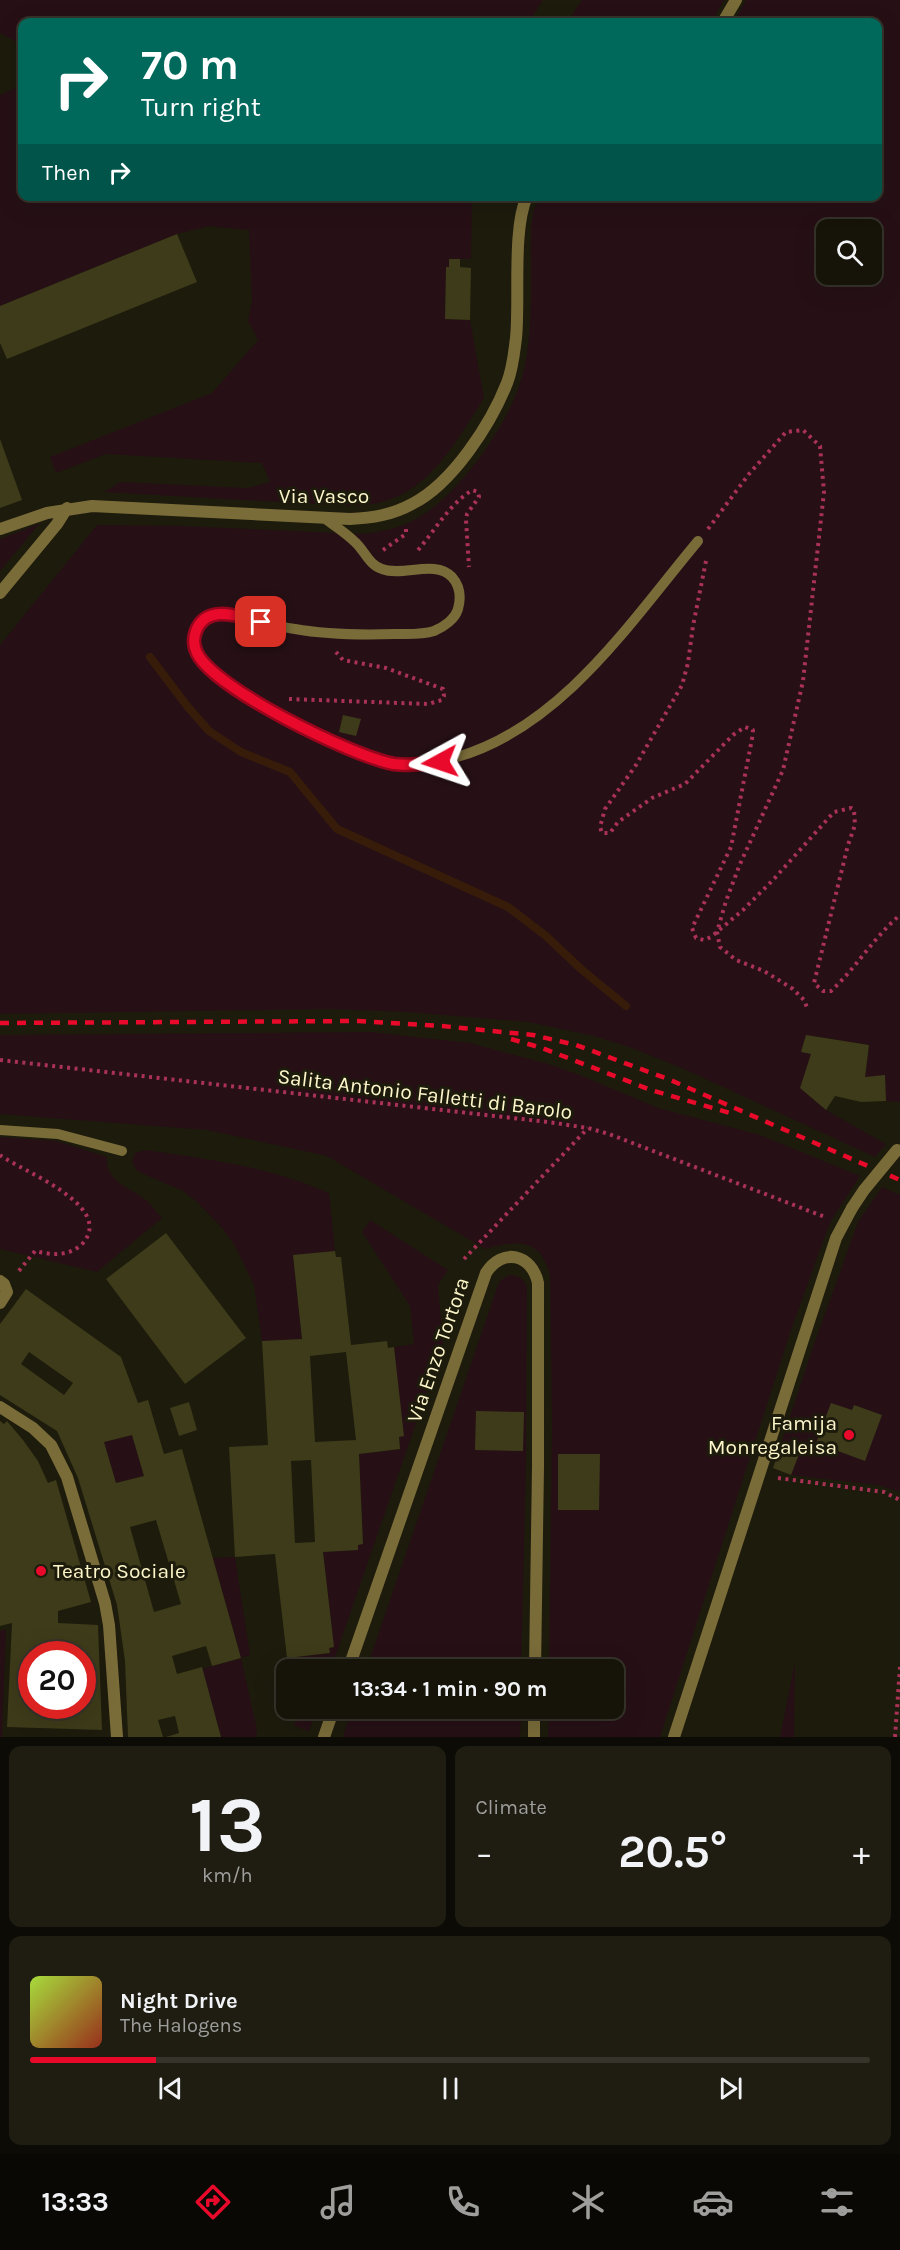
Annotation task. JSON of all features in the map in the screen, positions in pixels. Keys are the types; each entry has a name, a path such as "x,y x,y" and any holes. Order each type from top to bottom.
{"street":[{"path":"725,18 736,0"},
{"name":"Via Vasco","path":"0,529 67,508 99,506 324,518 372,518 414,504 434,489 455,467 483,428 504,390 513,360 516,335 520,222 526,201"},
{"path":"0,593 57,524 67,508"},
{"path":"674,1737 836,1239 852,1208 898,1149"},
{"name":"Via Enzo Tortora","path":"352,1659 486,1273 496,1261 508,1257 519,1258 528,1263 535,1271 538,1283 535,1659"},
{"path":"0,1303 7,1292 3,1284"},
{"path":"0,1407 33,1428 51,1445 67,1477 105,1603 112,1647 117,1737"},
{"path":"324,1737 330,1719"},
{"path":"534,1719 534,1737"}],"lane":[{"path":"324,518 354,541 376,567 388,571 428,569 445,572 455,581 459,590 457,612 449,622 435,631 417,634 356,635 294,629 224,613 209,616 198,627 193,639 197,654 211,669 245,695 278,714 322,738 396,764 420,765 440,762 474,752 516,733 559,700 602,657 698,541"},
{"path":"0,1130 58,1134 122,1151"}],"path":[{"path":"698,541 749,474 786,432 803,430 820,446 824,492 803,681 783,770 740,864 717,932 720,947 736,960 764,971 793,989 804,1000 808,1010"},
{"path":"705,554 706,565 688,663 681,685 636,765 605,809 600,827 602,833 610,833 618,822 652,798 685,784 733,735 745,727 753,730 731,847 692,928 696,938 704,940 717,932 773,880 834,812 851,807 854,810 855,825 814,983 823,991 831,991 900,915"},
{"name":"Salita Antonio Falletti di Barolo","path":"0,1060 588,1128 637,1144 832,1219"},
{"path":"464,1259 588,1128"},
{"path":"0,1155 65,1192 79,1204 87,1217 88,1230 85,1241 77,1249 50,1254 35,1251 3,1284"},
{"path":"758,1474 801,1482 878,1491 900,1500"},
{"path":"895,1737 900,1667"}],"shaded area":[{"path":"0,0 543,0 532,18 18,18 18,43 0,33"},
{"path":"582,0 724,0 714,18 570,18"},
{"path":"746,0 900,0 900,1102 886,1101 865,1077 869,1045 806,1035 801,1051 811,1054 801,1088 826,1110 886,1144 875,1157 684,1069 632,1048 594,1036 528,1022 407,1012 329,1009 0,1014 0,645 97,525 183,526 360,534 384,531 407,524 437,504 485,451 510,409 518,388 524,369 529,335 531,227 534,209 539,201 882,201 882,18 736,18"},
{"path":"18,87 18,201 472,201 471,259 449,259 449,267 446,268 445,319 470,320 484,398 454,445 429,474 399,496 378,503 350,506 104,492 120,482 247,488 270,482 262,463 106,454 56,473 50,457 212,393 258,340 248,321 252,301 249,230 209,226 177,234 0,306 0,95"},
{"path":"39,524 0,571 0,539"},
{"path":"371,1032 470,1043 580,1075 658,1108 760,1135 860,1176 832,1219 790,1333 660,1737 548,1737 549,1719 624,1719 624,1659 549,1659 552,1424 550,1276 541,1254 534,1248 518,1244 485,1249 327,1156 207,1130 0,1114 0,1035"},
{"path":"0,1137 57,1141 107,1157 107,1165 114,1178 146,1200 162,1218 97,1272 0,1249"},
{"path":"146,1150 262,1170 329,1193 335,1251 293,1256 302,1339 262,1341 254,1285 235,1246 223,1229 183,1191 137,1171 132,1162 135,1153"},
{"path":"882,1187 900,1195 900,1492 878,1485 791,1475 773,1468 858,1222"},
{"path":"370,1220 448,1270 438,1285 443,1345 334,1659 287,1659 329,1653 329,1648 334,1647 323,1552 358,1550 358,1545 363,1544 359,1454 400,1449 394,1347 414,1344 410,1306 362,1232"},
{"path":"509,1275 515,1276 520,1278 527,1287 521,1659 370,1659 497,1288 500,1281"},
{"path":"132,1435 144,1476 116,1483 104,1442"},
{"path":"235,1557 250,1655 241,1658 213,1558"},
{"path":"6,1629 2,1737 0,1737 0,1631"},
{"path":"241,1658 257,1729 256,1737 221,1737 202,1669"},
{"path":"795,1662 794,1737 780,1737"},
{"path":"294,1719 313,1719 309,1731 295,1726"},
{"path":"349,1719 521,1719 520,1737 343,1737"}],"building":[{"path":"177,234 197,282 7,359 0,343 0,306"},
{"path":"449,259 460,259 460,267 471,268 470,320 445,319 446,267 449,267"},
{"path":"0,439 22,500 0,508"},
{"path":"343,715 361,719 356,736 339,732"},
{"path":"806,1035 869,1045 865,1077 885,1075 886,1101 861,1102 835,1096 826,1110 800,1088 811,1054 801,1052"},
{"path":"166,1233 246,1338 185,1384 106,1279"},
{"path":"335,1251 336,1257 341,1257 351,1345 387,1341 388,1348 394,1347 404,1436 399,1437 400,1449 359,1454 363,1544 358,1545 358,1550 323,1552 334,1647 329,1648 330,1653 287,1658 275,1554 235,1557 229,1447 268,1445 262,1341 302,1339 293,1255","holes":["346,1352 356,1440 315,1442 310,1356","311,1460 315,1542 295,1543 291,1461"]},
{"path":"26,1289 121,1357 138,1403 148,1400 164,1454 182,1449 241,1658 212,1666 206,1646 172,1656 177,1674 202,1667 221,1737 166,1737 179,1733 175,1716 158,1720 163,1737 128,1737 125,1661 117,1605 78,1478 57,1431 0,1395 0,1324","holes":["29,1352 73,1383 64,1395 21,1364","132,1435 144,1476 116,1483 104,1442","156,1520 181,1604 154,1612 130,1527"]},
{"path":"189,1402 197,1430 179,1436 170,1408"},
{"path":"831,1403 852,1410 854,1405 882,1415 865,1461 816,1443"},
{"path":"476,1411 524,1412 523,1451 475,1450"},
{"path":"0,1421 4,1424 7,1421 23,1440 38,1461 48,1483 56,1480 91,1602 58,1611 58,1623 98,1625 102,1730 7,1727 12,1623 0,1626"},
{"path":"782,1442 801,1449 791,1475 773,1468"},
{"path":"558,1454 600,1454 599,1510 558,1510"}],"waterway":[{"path":"150,657 209,731 241,752 290,772 337,829 508,907 546,936 626,1006"}],"railway":[{"path":"0,1023 358,1021 533,1035 576,1045 668,1079 900,1180"},
{"path":"511,1039 542,1048 651,1090 730,1113"}],"place":[{"name":"Famija Monregaleisa","path":"849,1435"},
{"name":"Teatro Sociale","path":"41,1571"}],"route":[{"path":"261,622 224,613 209,616 198,627 193,639 197,654 211,669 245,695 322,738 396,764 420,765 440,762"}]}
